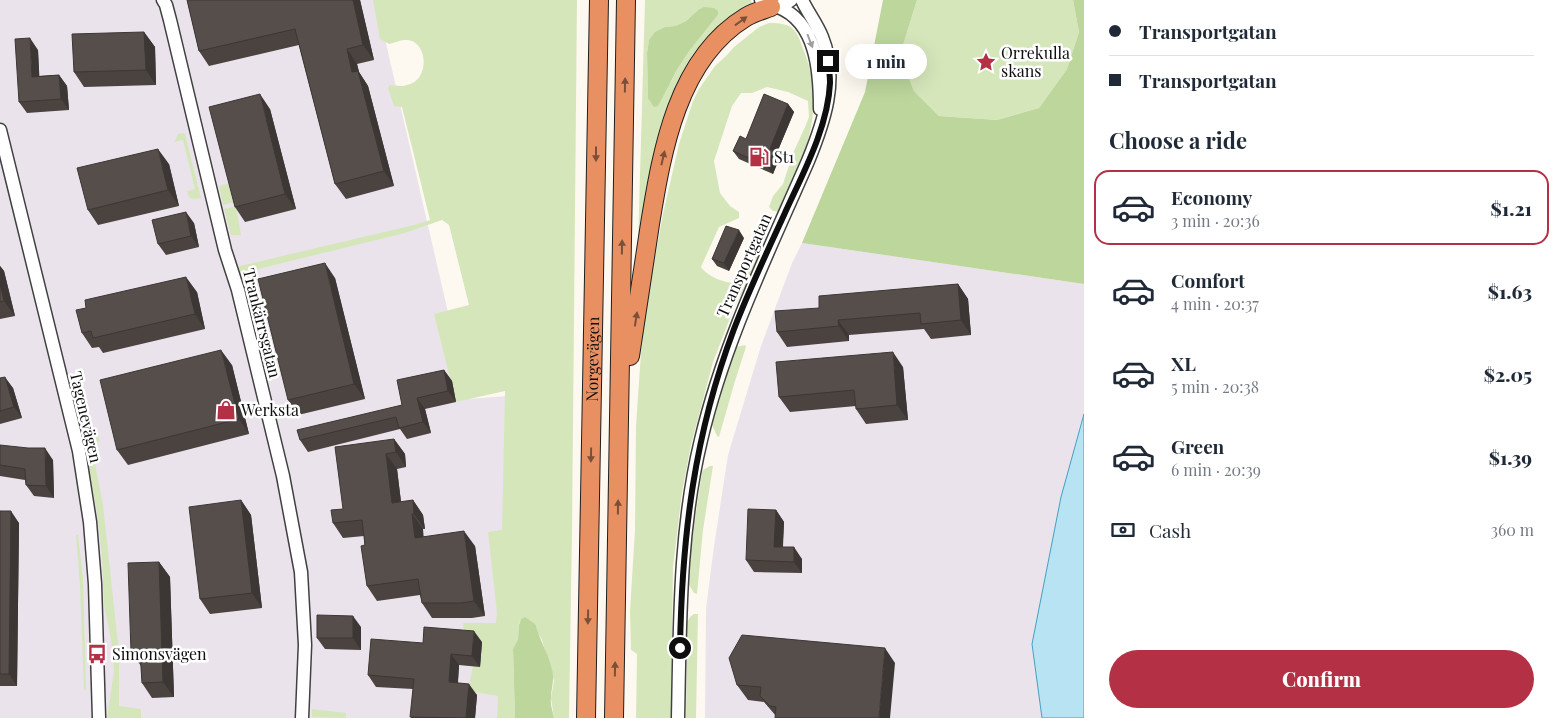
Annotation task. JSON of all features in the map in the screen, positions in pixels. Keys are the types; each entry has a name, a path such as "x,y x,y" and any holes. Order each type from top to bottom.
{"highway":[{"path":"587,0 596,105"},
{"name":"Norgevägen","path":"586,718 599,0"},
{"name":"Norgevägen","path":"614,718 626,0"},
{"path":"620,419 656,192 670,128 678,103 699,63 721,37 747,16 770,5"}],"street":[{"name":"Trankärrsgatan","path":"162,0 166,5 170,20 285,486 301,572 305,645 302,718"},
{"path":"770,5 791,0"},
{"name":"Transportgatan","path":"678,718 684,552 688,508 700,440 716,382 734,329 808,161 827,103 830,82 824,40 802,0"},
{"name":"Transportgatan","path":"770,5 794,15 804,26 812,43 819,83 821,126"},
{"name":"Tagenevägen","path":"0,130 79,451 90,522 95,584 98,718"}],"shaded area":[{"path":"0,0 376,0 468,399 507,396 499,718 0,718"},
{"path":"802,243 1084,284 1084,414 1061,497 1032,644 1042,718 705,718 706,609 728,455 761,346 792,263"}],"green space":[{"path":"373,0 577,0 569,718 554,718 551,698 554,681 542,640 536,625 521,619 518,639 513,649 515,718 497,718 498,696 468,691 473,666 463,623 496,623 497,613 488,532 502,530 505,391 456,402 434,314 469,305 449,225 442,220 405,233 250,271 252,279 244,279 240,275 240,266 430,220 402,107 394,106 388,88 390,85 405,86 415,82 423,68 422,52 413,41 403,40 389,44 380,39"},
{"path":"645,0 751,0 752,4 709,43 638,245","holes":["698,10 718,11 718,15 690,50 671,82 648,98 647,53 649,40 665,27 675,26 686,21"]},
{"path":"883,0 917,0 900,55 914,91 939,116 997,120 1039,108 1067,69 1079,32 1073,0 1084,0 1084,284 802,243 865,92"},
{"name":"Orrekulla skans","path":"917,0 1073,0 1079,32 1067,69 1039,108 997,120 939,116 914,91 900,55"},
{"path":"704,7 714,8 718,11 718,15 690,50 658,106 654,107 648,98 647,53 649,40 655,32 686,21"},
{"path":"769,23 784,24 793,29 804,51 811,73 813,93 810,133 798,172 781,212 773,211 769,207 773,196 783,184 793,153 809,117 808,101 788,92 767,87 752,93 741,93 732,106 714,161 720,193 730,206 739,212 739,218 719,227 701,267 716,278 735,283 745,273 758,251 759,237 755,232 758,227 767,232 757,264 734,308 713,362 691,445 682,492 673,567 671,718 636,718 637,654 631,650 630,611 635,530 636,426 647,301 663,214 679,144 693,101 699,89 715,66 734,47 759,27"},
{"path":"178,134 185,134 201,198 193,199 189,197 187,191 195,189 183,140 174,142"},
{"path":"231,183 235,202 223,205 219,186"},
{"path":"236,206 241,235 231,235 224,209"},
{"path":"745,345 746,347 719,437 712,425 734,351 736,347"},
{"path":"99,437 100,441 91,444 103,505 119,653 119,706 141,709 141,718 107,718 114,671 113,655 104,605 102,557 97,513 84,441"},
{"path":"713,466 703,530 697,594 694,593 689,585 692,539 702,472"},
{"path":"76,535 78,535 83,578 86,690 84,690"},
{"path":"694,614 698,614 696,718 686,718 687,622"},
{"path":"525,617 536,625 551,664 553,677 551,703 554,718 515,718 513,649 518,639 521,619"},
{"path":"312,709 346,713 346,718 312,717"}],"water":[{"path":"1084,414 1084,718 1042,718 1032,644 1061,497"}],"building":[{"path":"187,0 353,0 363,45 347,49 352,72 358,71 384,171 335,184 295,29 199,51"},
{"path":"144,32 146,70 74,72 72,34"},
{"path":"30,38 32,77 59,75 61,99 19,102 15,39"},
{"path":"260,94 285,194 235,207 209,107"},
{"path":"764,94 788,104 770,149 774,151 767,166 733,151 740,136 746,139"},
{"path":"158,149 168,190 88,210 77,168"},
{"path":"186,212 191,236 158,244 152,220"},
{"path":"726,226 739,230 724,263 712,259"},
{"path":"325,263 354,384 288,400 258,279"},
{"path":"186,277 195,314 93,338 91,331 82,333 76,310 86,308 85,300"},
{"path":"0,283 4,301 0,302"},
{"path":"958,284 961,320 921,324 920,313 838,320 839,326 777,332 775,311 819,308 819,296"},
{"path":"221,350 239,419 117,450 100,380"},
{"path":"893,352 897,405 856,409 854,390 779,397 776,362"},
{"path":"444,370 448,391 417,398 423,422 399,428 396,417 300,440 297,430 402,405 397,380"},
{"path":"5,377 14,407 0,411 0,378"},
{"path":"394,439 396,452 386,454 392,503 413,500 414,514 412,514 415,538 464,531 474,601 422,603 418,579 367,586 361,546 365,545 362,520 333,523 331,510 343,509 335,447"},
{"path":"0,445 45,448 46,486 26,485 25,469 0,465"},
{"path":"241,500 252,593 200,599 189,507"},
{"path":"748,509 776,510 774,547 794,547 794,562 746,560"},
{"path":"0,511 11,511 9,674 0,674"},
{"path":"159,562 163,682 142,683 140,652 131,652 128,563"},
{"path":"317,615 353,616 353,638 317,638"},
{"path":"424,627 474,631 472,656 451,654 449,682 469,684 466,718 410,717 414,679 368,675 371,639 423,643"},
{"path":"742,635 885,648 879,718 775,718 776,707 770,706 760,696 761,687 737,685 729,658"}],"place":[{"name":"Orrekulla skans","path":"986,62"},
{"name":"St1","path":"759,157"},
{"name":"Werksta","path":"226,410"},
{"name":"Simonsvägen","path":"97,654"}],"route":[{"path":"680,648 686,526 696,459 716,382 734,329 819,134 829,93 828,61"}]}
